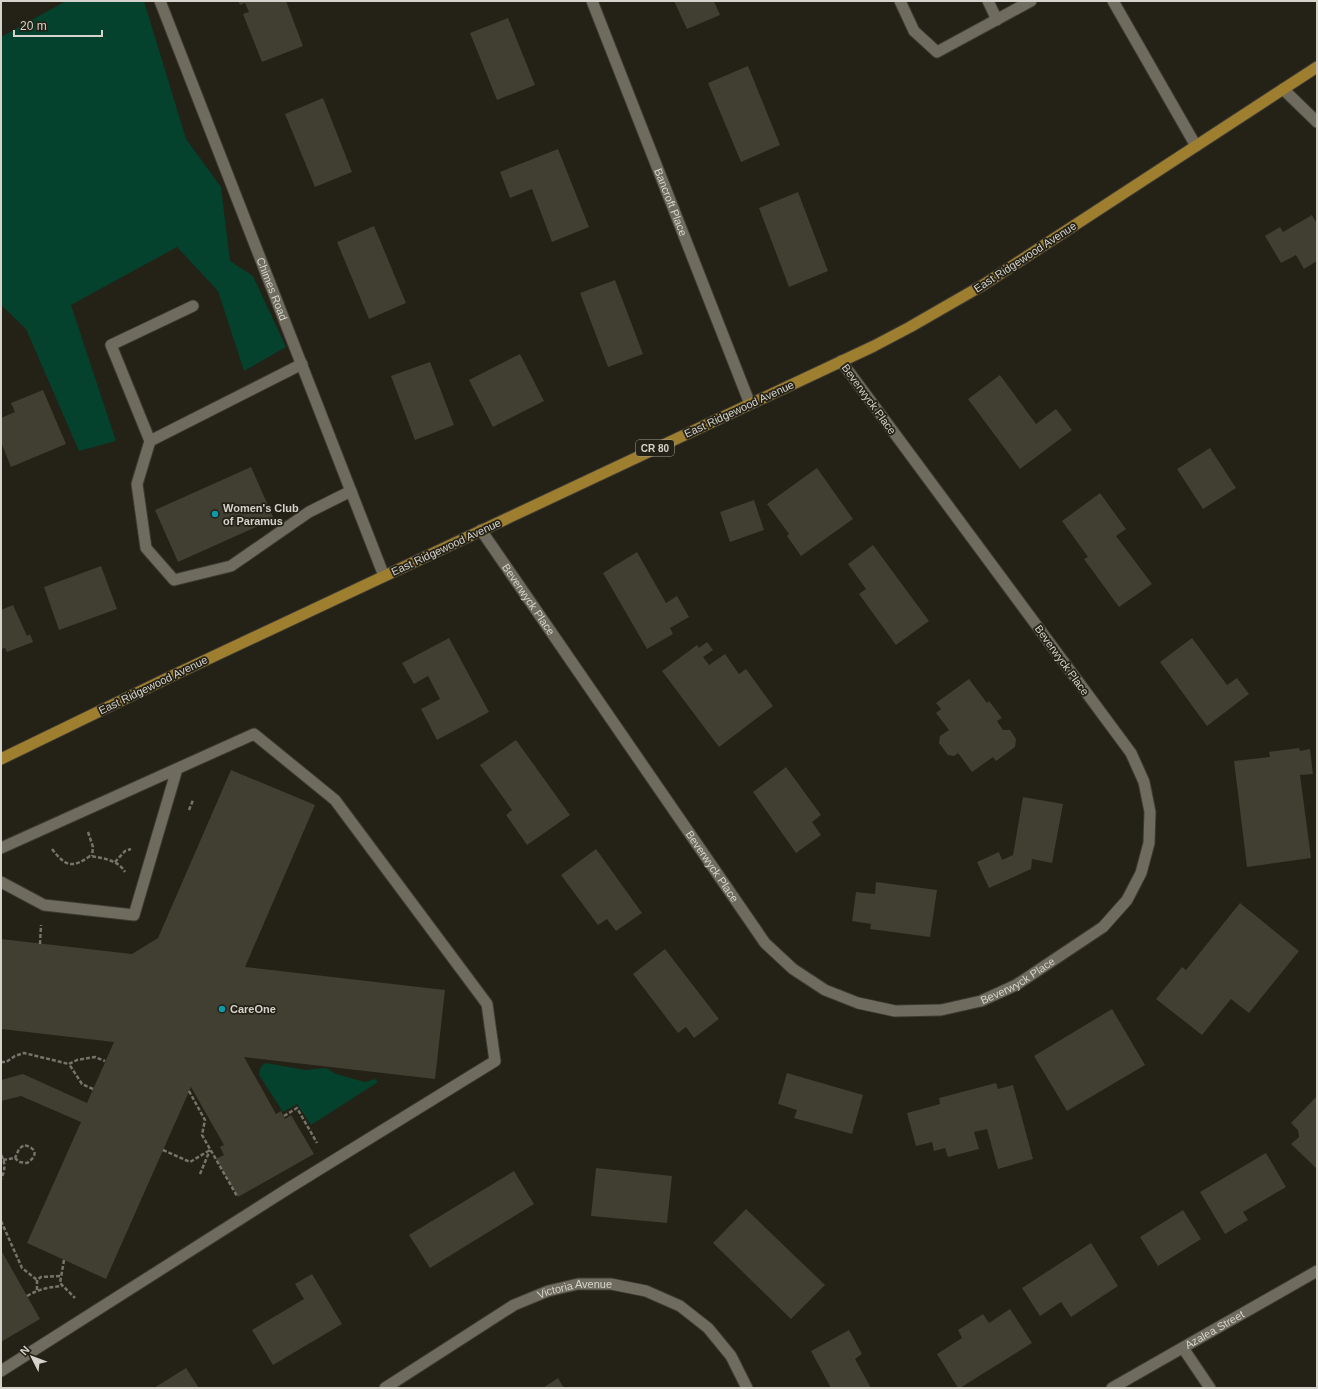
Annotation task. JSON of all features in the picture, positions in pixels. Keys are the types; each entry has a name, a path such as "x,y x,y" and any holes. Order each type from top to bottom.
{"main road":[{"name":"East Ridgewood Avenue","path":"1,759 176,674 874,346 984,285 1317,67"}],"street":[{"name":"Chimes Road","path":"160,1 384,576"},
{"name":"Bancroft Place","path":"592,1 750,404"},
{"path":"900,1 914,30 937,52 1031,1"},
{"path":"988,1 997,20"},
{"path":"1113,1 1196,146"},
{"path":"1283,89 1317,122"},
{"path":"193,306 111,345 150,441 137,484 146,548 174,580 231,566 309,512 351,491"},
{"name":"Beverwyck Place","path":"481,530 765,942 793,969 825,990 858,1003 895,1011 941,1010 981,1001 1016,985 1103,927 1127,900 1141,873 1149,843 1150,812 1144,782 1131,753 841,361"},
{"path":"150,441 302,364"},
{"path":"1,848 254,734 335,800 487,1004 495,1061 289,1188 1,1371"},
{"path":"1,882 44,905 134,915 176,769"},
{"name":"Azalea Street","path":"1112,1388 1317,1271"},
{"name":"Victoria Avenue","path":"385,1388 514,1305 548,1291 578,1284 611,1284 646,1291 680,1306 708,1328 731,1356 747,1388"},
{"path":"1183,1348 1210,1388"}],"path":[{"path":"85,826 92,840 92,856"},
{"path":"48,844 60,859 68,864 81,863 92,856 115,862 127,874"},
{"path":"115,862 125,851 135,848"},
{"path":"40,944 42,922"},
{"path":"1,1062 6,1062 14,1056 24,1053 69,1064 77,1060 95,1057 105,1061"},
{"path":"69,1064 82,1084 93,1089"},
{"path":"189,1091 205,1120 202,1135 239,1200"},
{"path":"284,1116 297,1108 317,1143"},
{"path":"24,1145 30,1146 34,1149 34,1158 27,1163 19,1162 15,1158 19,1149 24,1145"},
{"path":"163,1150 190,1162 210,1150"},
{"path":"200,1174 210,1150"},
{"path":"1,1155 4,1160 5,1168 1,1179"},
{"path":"4,1160 15,1158"},
{"path":"1,1223 22,1268 37,1280"},
{"path":"64,1260 60,1283 77,1300"},
{"path":"37,1280 42,1277 61,1276"},
{"path":"37,1280 37,1290"},
{"path":"27,1296 37,1290 63,1286"}],"green space":[{"path":"66,1 144,1 186,139 221,187 230,261 253,276 286,347 244,371 218,291 177,247 71,305 116,441 79,451 26,329 1,305 1,37"},
{"path":"266,1063 305,1070 326,1068 336,1074 365,1082 375,1079 378,1082 311,1125 297,1104 283,1112 259,1075 261,1066"}],"building":[{"path":"238,1 286,1 303,46 262,62 243,14 249,12 245,3 240,5"},
{"path":"674,1 714,1 720,15 687,29"},
{"path":"508,18 535,85 497,100 470,33"},
{"path":"748,66 780,145 741,162 708,83"},
{"path":"323,98 352,172 315,187 285,114"},
{"path":"558,149 589,227 552,242 532,189 510,198 500,172"},
{"path":"798,192 828,271 789,287 759,208"},
{"path":"1312,215 1317,224 1317,261 1304,269 1296,255 1281,263 1265,236 1280,227 1283,232"},
{"path":"374,226 406,303 369,319 337,242"},
{"path":"615,280 643,354 608,367 580,293"},
{"path":"520,354 544,401 493,427 469,380"},
{"path":"430,362 454,425 415,440 391,376"},
{"path":"1000,375 1036,424 1056,409 1072,430 1020,469 968,399"},
{"path":"43,390 66,444 11,467 1,442 1,418 15,412 11,403"},
{"path":"1210,448 1236,488 1203,509 1177,469"},
{"name":"Women's Club of Paramus","path":"251,467 274,519 178,562 155,510"},
{"path":"817,468 853,519 801,556 787,536 789,534 767,504"},
{"path":"1100,493 1126,529 1116,536 1152,584 1119,607 1084,559 1088,557 1062,521"},
{"path":"754,500 764,530 730,542 720,512"},
{"path":"873,545 929,621 896,645 859,594 866,589 848,564"},
{"path":"637,552 666,603 677,596 689,617 670,628 673,634 647,649 603,573"},
{"path":"101,566 117,609 59,630 44,587"},
{"path":"13,605 27,636 30,634 33,642 7,652 5,648 1,649 1,610"},
{"path":"449,638 489,712 437,740 421,709 440,699 428,676 414,684 402,663"},
{"path":"1192,638 1227,685 1237,678 1249,694 1207,726 1160,662"},
{"path":"707,642 713,650 703,657 709,665 725,654 739,674 746,669 773,706 719,747 662,671 697,645 699,648"},
{"path":"969,679 987,703 989,701 1002,718 997,721 1003,730 1010,730 1016,739 1015,747 996,761 993,757 972,772 958,753 954,756 948,755 939,743 940,736 949,730 936,713 941,709 936,703"},
{"path":"516,740 570,815 527,845 506,815 512,810 480,765"},
{"path":"1299,748 1300,751 1310,749 1313,774 1300,775 1311,858 1247,867 1234,761 1270,757 1269,752"},
{"path":"786,767 821,815 812,822 821,835 796,853 753,792"},
{"name":"CareOne","path":"231,770 315,805 245,967 445,990 435,1079 244,1057 276,1114 281,1111 285,1119 291,1115 314,1154 238,1197 216,1159 224,1155 220,1147 224,1145 191,1087 106,1279 27,1243 81,1122 21,1096 1,1101 1,1080 23,1074 87,1103 114,1042 1,1029 1,939 132,954 158,938"},
{"path":"1023,797 1063,804 1052,863 1032,859 1031,869 989,888 977,862 999,852 1002,860 1013,855"},
{"path":"596,849 642,913 616,931 607,919 598,925 561,875"},
{"path":"876,882 937,890 930,937 870,929 871,924 852,921 856,892 875,894"},
{"path":"1240,903 1299,951 1249,1013 1231,999 1202,1035 1156,999 1182,967 1186,970"},
{"path":"665,949 719,1019 694,1038 686,1027 678,1033 633,974"},
{"path":"1112,1009 1145,1065 1067,1111 1034,1056"},
{"path":"787,1073 863,1095 852,1134 794,1118 797,1110 778,1104"},
{"path":"996,1083 998,1089 1013,1085 1033,1159 998,1169 987,1129 974,1132 979,1149 948,1157 945,1148 934,1151 932,1142 916,1146 907,1113 940,1104 939,1098"},
{"path":"1317,1096 1316,1168 1291,1144 1299,1137 1298,1130 1291,1123"},
{"path":"1266,1153 1286,1187 1243,1212 1248,1220 1225,1234 1200,1192"},
{"path":"596,1168 672,1176 667,1223 591,1216"},
{"path":"514,1171 534,1204 430,1268 409,1235"},
{"path":"746,1209 825,1285 791,1319 713,1243"},
{"path":"1183,1210 1201,1239 1158,1266 1140,1237"},
{"path":"1091,1243 1118,1286 1071,1317 1061,1302 1040,1316 1022,1288"},
{"path":"1,1250 40,1319 1,1342"},
{"path":"312,1274 342,1324 273,1365 252,1330 304,1299 295,1284"},
{"path":"1010,1309 1032,1343 958,1388 937,1354 962,1338 958,1330 983,1314 989,1323"},
{"path":"849,1330 862,1354 855,1359 871,1388 831,1388 811,1351"},
{"path":"186,1368 199,1388 154,1388"},
{"path":"558,1378 564,1388 543,1388"}],"place":[{"name":"Women's Club of Paramus","path":"215,514"},
{"name":"CareOne","path":"222,1009"}]}
